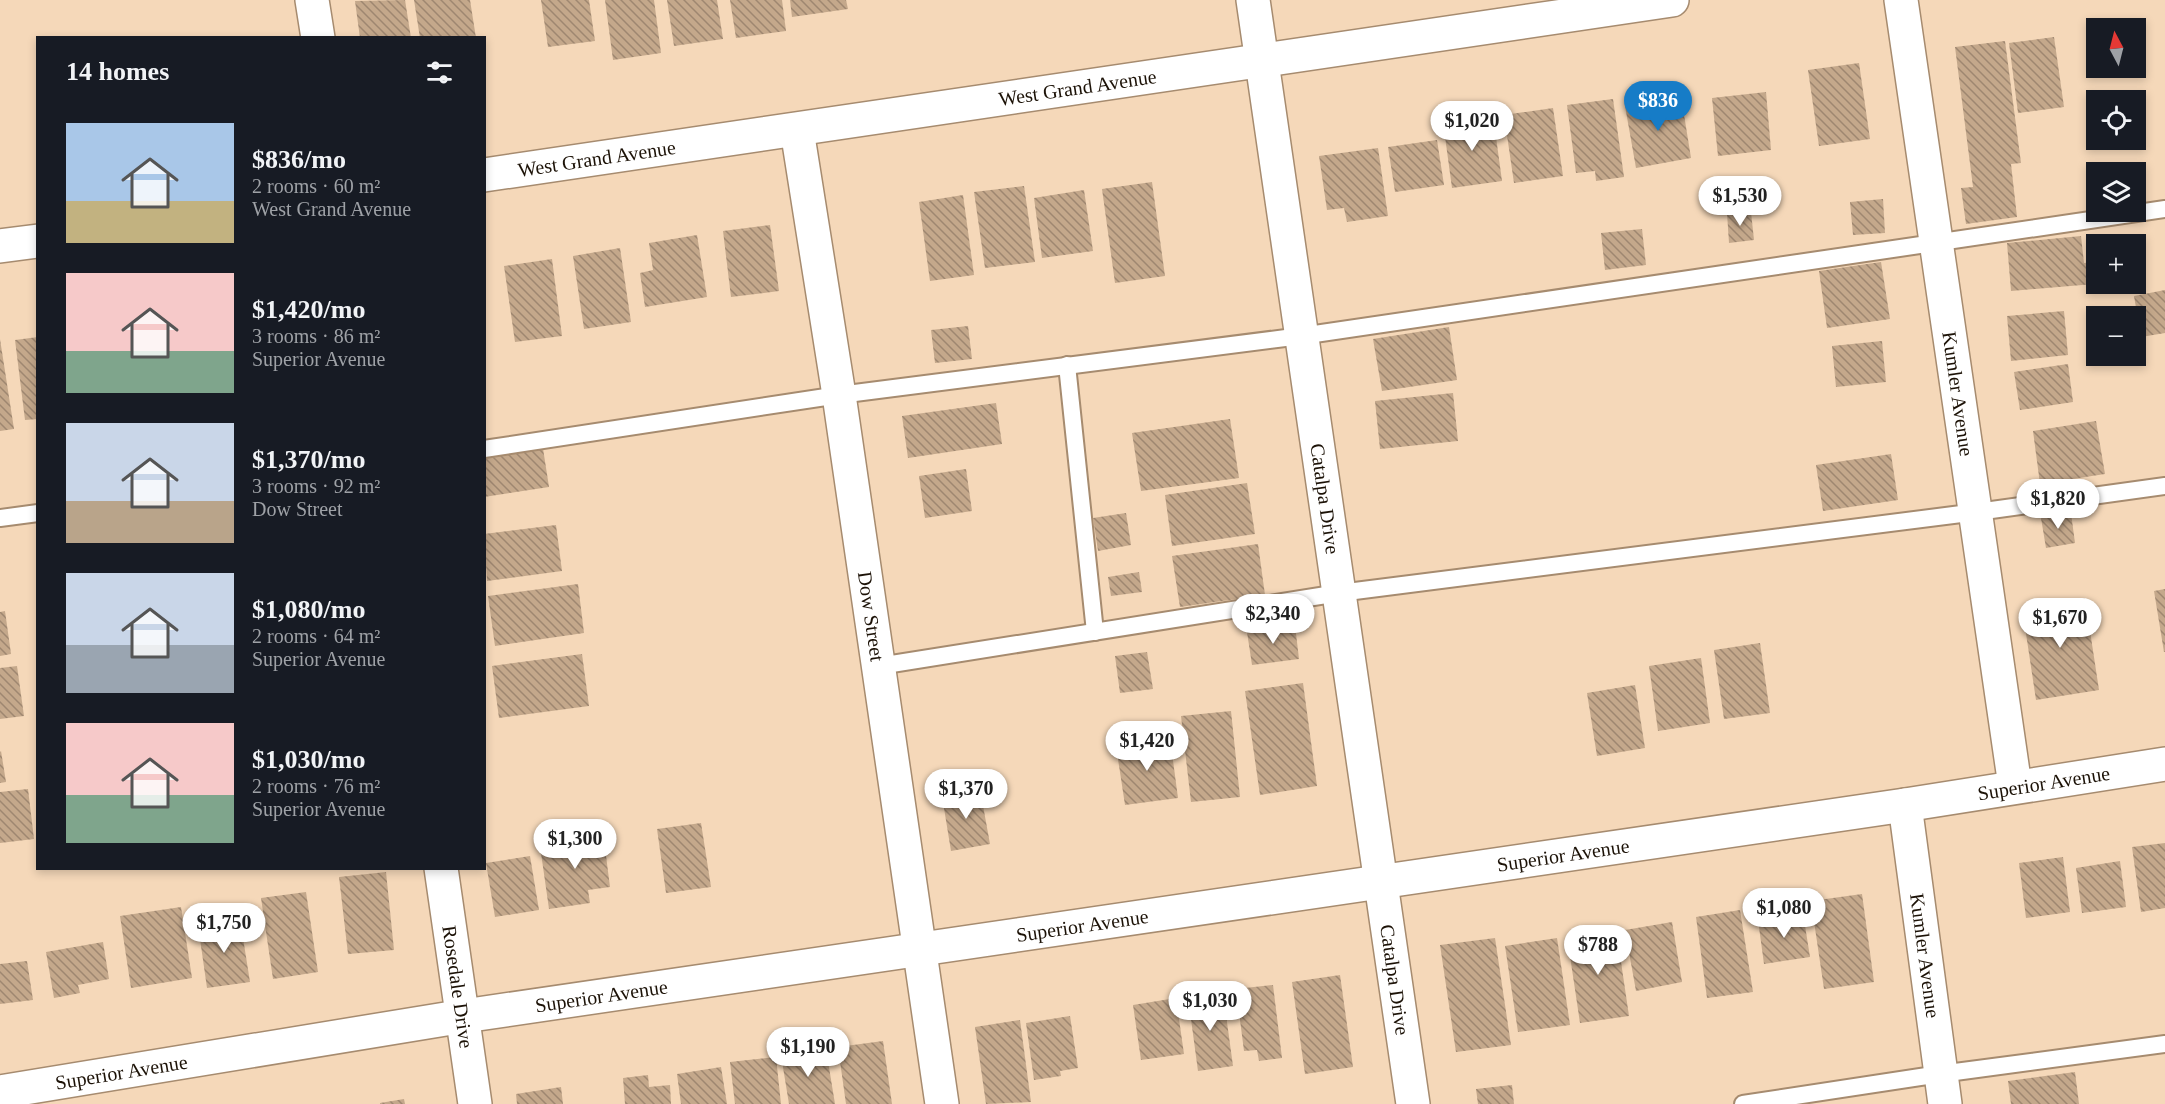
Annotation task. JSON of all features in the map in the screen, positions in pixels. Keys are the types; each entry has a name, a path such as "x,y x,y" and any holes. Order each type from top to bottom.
{"street":[{"path":"312,0 318,36"},
{"name":"Catalpa Drive","path":"1253,0 1413,1104"},
{"name":"West Grand Avenue","path":"486,175 1672,0"},
{"name":"Kumler Avenue","path":"1901,0 2015,786"},
{"name":"Dow Street","path":"797,130 839,394 942,1104"},
{"path":"0,246 36,241"},
{"name":"Superior Avenue","path":"0,1092 464,1016 1905,805 2165,764"},
{"name":"Kumler Avenue","path":"1905,805 1942,1089"},
{"name":"Rosedale Drive","path":"441,870 475,1104"}],"lane":[{"path":"486,449 839,394 1301,336 2165,209"},
{"path":"1066,365 1095,632"},
{"path":"879,666 1339,593 2165,486"},
{"path":"0,518 36,513"},
{"path":"1743,1104 1942,1089 2165,1044"}],"building":[{"path":"405,0 411,36 360,36 355,1"},
{"path":"414,0 470,0 476,36 420,36"},
{"path":"541,0 589,0 595,41 548,47"},
{"path":"605,0 654,0 661,53 613,60"},
{"path":"667,0 717,0 723,39 674,46"},
{"path":"730,0 782,0 786,31 736,38"},
{"path":"790,0 846,0 848,9 792,17"},
{"path":"2054,37 2064,107 2018,113 2009,43"},
{"path":"2005,41 2021,163 2011,164 2017,217 1966,224 1961,188 1973,187 1955,47"},
{"path":"1859,63 1870,139 1819,146 1808,70"},
{"path":"1766,92 1771,150 1718,156 1712,98"},
{"path":"1681,96 1691,158 1636,168 1625,106"},
{"path":"1613,99 1624,177 1596,181 1595,171 1576,173 1567,105"},
{"path":"1553,108 1563,176 1514,183 1504,115"},
{"path":"1493,115 1502,181 1452,188 1443,122"},
{"path":"1437,140 1444,185 1395,192 1388,147"},
{"path":"1378,148 1388,216 1347,222 1344,208 1327,210 1319,156"},
{"path":"1152,182 1165,276 1115,283 1102,189"},
{"path":"1024,186 1035,262 985,268 974,192"},
{"path":"1084,190 1093,251 1042,258 1034,198"},
{"path":"963,195 974,275 930,281 919,202"},
{"path":"1883,199 1885,233 1853,235 1850,202"},
{"path":"1751,212 1754,240 1729,243 1727,213"},
{"path":"770,225 779,291 731,297 723,231"},
{"path":"1642,229 1646,265 1605,270 1601,233"},
{"path":"697,235 707,297 645,307 640,273 653,270 649,243"},
{"path":"2081,236 2084,263 2086,263 2086,285 2011,291 2007,243"},
{"path":"620,248 631,322 584,329 573,256"},
{"path":"552,259 562,336 515,342 504,266"},
{"path":"1881,262 1890,319 1827,328 1819,271"},
{"path":"2165,290 2165,333 2146,336 2146,306 2136,306 2134,296"},
{"path":"2064,311 2068,355 2011,361 2007,316"},
{"path":"968,326 972,359 935,363 931,330"},
{"path":"1449,327 1457,380 1382,391 1373,339"},
{"path":"36,337 36,419 25,420 15,340"},
{"path":"0,339 14,429 0,431"},
{"path":"1882,341 1886,382 1836,387 1832,346"},
{"path":"2068,364 2073,402 2020,410 2014,372"},
{"path":"1453,393 1458,441 1380,449 1375,401"},
{"path":"996,403 1002,444 908,458 902,416"},
{"path":"1230,419 1239,478 1141,491 1132,433"},
{"path":"2096,421 2105,474 2040,484 2033,431"},
{"path":"542,442 549,487 486,497 486,451"},
{"path":"1891,454 1898,500 1823,511 1816,465"},
{"path":"966,469 972,511 925,518 919,476"},
{"path":"1247,483 1255,534 1172,546 1165,495"},
{"path":"1126,513 1131,545 1098,551 1093,518"},
{"path":"2071,513 2075,543 2046,548 2041,518"},
{"path":"556,525 562,571 487,581 486,534"},
{"path":"1258,544 1265,595 1180,607 1172,556"},
{"path":"1139,572 1142,592 1111,596 1108,577"},
{"path":"578,584 584,633 495,646 488,596"},
{"path":"2165,589 2165,652 2164,652 2154,591"},
{"path":"2085,598 2099,690 2036,700 2022,607"},
{"path":"5,611 11,654 0,656 0,612"},
{"path":"1295,625 1299,659 1252,665 1247,632"},
{"path":"1760,643 1770,713 1724,719 1714,650"},
{"path":"1147,652 1153,689 1120,693 1115,656"},
{"path":"582,654 589,706 499,718 492,666"},
{"path":"1701,658 1710,723 1658,731 1649,666"},
{"path":"17,666 24,716 0,719 0,668"},
{"path":"1303,683 1317,786 1260,795 1245,691"},
{"path":"1635,685 1645,748 1597,756 1587,693"},
{"path":"1231,711 1240,797 1191,802 1181,716"},
{"path":"1170,738 1178,798 1125,805 1116,746"},
{"path":"0,752 6,782 0,783"},
{"path":"28,789 34,839 0,843 0,792"},
{"path":"980,789 990,844 951,851 942,796"},
{"path":"701,823 711,887 666,893 657,829"},
{"path":"603,832 610,887 588,890 590,903 549,909 541,853 556,850 555,839"},
{"path":"2165,843 2165,908 2141,912 2132,847"},
{"path":"530,856 539,910 495,917 486,863"},
{"path":"2063,857 2070,912 2026,918 2019,863"},
{"path":"2120,861 2126,907 2082,913 2076,868"},
{"path":"386,872 394,950 348,954 339,877"},
{"path":"306,892 318,972 273,979 261,898"},
{"path":"1862,894 1874,982 1824,989 1811,901"},
{"path":"181,907 192,978 131,988 120,916"},
{"path":"1740,910 1753,992 1707,998 1696,917"},
{"path":"1803,913 1810,957 1764,964 1758,920"},
{"path":"240,919 250,982 207,988 198,925"},
{"path":"1672,922 1682,982 1636,991 1625,930"},
{"path":"1616,928 1629,1016 1580,1023 1567,936"},
{"path":"1495,938 1511,1045 1456,1052 1440,945"},
{"path":"1557,938 1570,1025 1518,1032 1505,946"},
{"path":"103,942 109,979 78,985 80,993 54,998 46,952"},
{"path":"27,961 33,1000 0,1004 0,964"},
{"path":"1340,975 1353,1067 1305,1074 1292,982"},
{"path":"1273,985 1282,1058 1259,1061 1257,1050 1244,1051 1236,989"},
{"path":"1223,993 1233,1066 1198,1071 1188,997"},
{"path":"1176,998 1184,1054 1141,1060 1133,1005"},
{"path":"1070,1016 1078,1068 1060,1071 1061,1076 1034,1080 1026,1023"},
{"path":"1020,1020 1031,1102 986,1104 975,1027"},
{"path":"883,1041 892,1104 846,1104 838,1047"},
{"path":"826,1049 835,1104 789,1104 781,1055"},
{"path":"776,1057 781,1104 735,1104 730,1062"},
{"path":"721,1067 727,1104 681,1104 677,1074"},
{"path":"2075,1072 2079,1104 2011,1104 2008,1081"},
{"path":"648,1075 649,1087 670,1085 671,1104 625,1104 623,1078"},
{"path":"1512,1085 1514,1104 1478,1104 1476,1089"},
{"path":"561,1087 563,1104 517,1104 516,1094"},
{"path":"404,1099 405,1104 380,1104 380,1103"}]}
